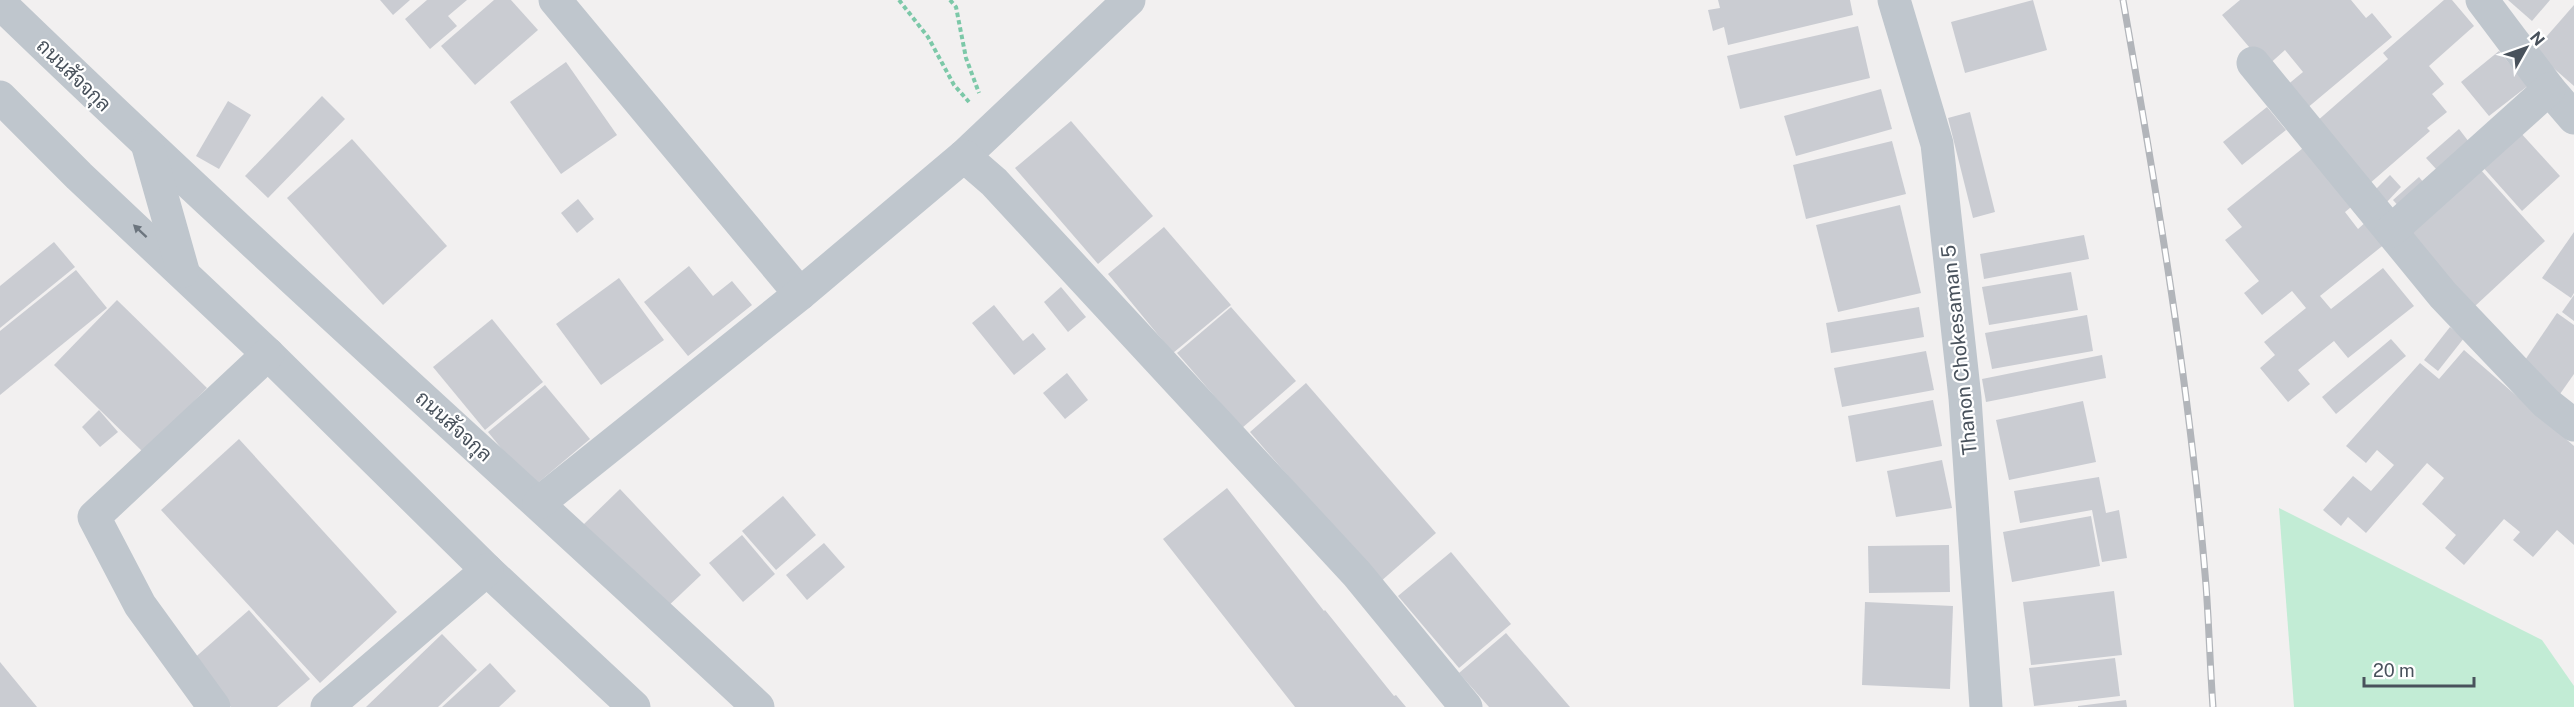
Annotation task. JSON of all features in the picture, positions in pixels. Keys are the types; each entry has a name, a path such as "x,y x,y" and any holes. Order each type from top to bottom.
{"street":[{"path":"555,0 800,294"},
{"path":"539,503 800,294 964,156 1129,0"},
{"name":"Thanon Chokesaman 5","path":"1894,0 1937,144 1965,398 1986,707"},
{"path":"2482,0 2549,89 2574,118"},
{"name":"ถนนสัจจกุล","path":"0,3 148,147 539,503 758,707"},
{"path":"2253,63 2444,294 2546,403 2574,424"},
{"path":"2391,231 2549,89"},
{"path":"0,97 80,176 183,271 487,570 634,707"},
{"path":"148,147 183,271"},
{"path":"964,156 994,182 1357,574 1466,707"},
{"path":"214,707 140,605 94,517 268,354"},
{"path":"327,707 487,570"}],"path":[{"path":"899,0 928,37 954,85 991,128"},
{"path":"950,0 956,7 966,58 991,128"}],"green space":[{"path":"2279,508 2542,640 2574,686 2574,707 2294,707"}],"building":[{"path":"380,0 410,0 393,15"},
{"path":"427,0 467,0 448,16 457,26 430,49 405,19"},
{"path":"494,0 511,0 538,30 475,85 441,46"},
{"path":"1718,0 1850,0 1853,15 1728,45 1724,27 1713,31 1708,10 1720,8"},
{"path":"2033,0 2047,50 1965,73 1951,22"},
{"path":"2240,0 2351,0 2366,18 2372,13 2392,37 2306,109 2286,86 2303,72 2285,50 2266,67 2222,15"},
{"path":"2444,0 2452,0 2474,26 2429,66 2444,84 2432,94 2447,112 2427,128 2430,131 2369,184 2316,122 2388,59 2383,53"},
{"path":"2508,0 2550,0 2532,21"},
{"path":"2574,5 2574,86 2534,51"},
{"path":"1858,26 1870,78 1740,109 1727,56"},
{"path":"2499,51 2513,68 2534,81 2489,116 2461,82"},
{"path":"566,62 617,135 561,174 510,102"},
{"path":"1881,89 1892,129 1796,156 1784,116"},
{"path":"322,96 345,119 268,198 245,176"},
{"path":"228,101 251,115 219,169 196,156"},
{"path":"2267,107 2286,130 2242,165 2223,142"},
{"path":"1970,112 1995,212 1973,218 1948,118"},
{"path":"1071,121 1153,216 1098,264 1015,168"},
{"path":"2459,129 2469,142 2437,170 2426,158"},
{"path":"2519,131 2560,176 2522,211 2481,165"},
{"path":"352,139 447,246 383,305 287,198"},
{"path":"1892,141 1906,194 1806,219 1793,165"},
{"path":"2308,144 2356,203 2345,212 2358,229 2368,220 2386,243 2320,296 2331,309 2383,268 2414,306 2348,358 2334,341 2298,370 2310,384 2288,402 2260,368 2275,355 2264,342 2306,308 2292,291 2262,315 2244,293 2259,281 2225,240 2242,227 2227,209"},
{"path":"2480,169 2545,241 2474,307 2409,236"},
{"path":"2390,175 2401,187 2386,203 2374,191"},
{"path":"2419,177 2428,188 2402,210 2393,200"},
{"path":"578,199 594,219 577,233 561,213"},
{"path":"1900,205 1921,293 1838,312 1816,225"},
{"path":"1164,227 1231,305 1173,353 1108,274"},
{"path":"2574,232 2574,293 2571,298 2542,278"},
{"path":"2084,235 2089,259 1984,279 1980,254"},
{"path":"54,242 75,267 0,328 0,286"},
{"path":"689,266 713,296 732,281 752,305 688,356 644,302"},
{"path":"76,270 107,308 0,395 0,331"},
{"path":"2071,272 2078,310 1989,325 1982,287"},
{"path":"619,278 664,340 601,385 556,324"},
{"path":"1061,287 1086,317 1068,332 1044,302"},
{"path":"2574,295 2574,321 2562,312"},
{"path":"117,300 207,388 144,453 54,365"},
{"path":"994,305 1023,341 1033,333 1046,349 1014,375 972,323"},
{"path":"1231,307 1296,381 1242,428 1177,353"},
{"path":"1919,307 1924,337 1831,353 1826,323"},
{"path":"2557,313 2574,325 2574,374 2560,394 2521,366"},
{"path":"2087,315 2093,351 1992,369 1985,333"},
{"path":"492,319 543,382 485,430 433,367"},
{"path":"2450,327 2464,338 2438,371 2424,360"},
{"path":"2391,339 2406,356 2336,414 2322,397"},
{"path":"2464,350 2574,446 2574,545 2557,530 2533,557 2513,540 2520,532 2504,519 2464,565 2445,548 2456,535 2422,504 2444,478 2427,463 2366,533 2348,517 2341,526 2323,510 2353,476 2371,491 2394,465 2377,450 2366,463 2346,446 2420,363 2439,379"},
{"path":"1926,351 1934,390 1842,407 1834,368"},
{"path":"2102,355 2106,378 1986,402 1982,379"},
{"path":"1067,373 1088,400 1065,419 1043,393"},
{"path":"1306,383 1436,533 1380,582 1250,432"},
{"path":"545,385 590,439 533,487 488,432"},
{"path":"1933,400 1942,446 1856,462 1848,416"},
{"path":"2083,401 2096,462 2009,480 1996,420"},
{"path":"99,410 118,432 100,447 82,427"},
{"path":"239,439 397,612 320,683 161,510"},
{"path":"1942,460 1952,508 1896,517 1887,471"},
{"path":"2099,477 2106,513 2119,510 2127,558 2102,562 2092,510 2020,523 2014,491"},
{"path":"1227,488 1324,611 1394,696 1396,695 1406,707 1295,707 1163,539"},
{"path":"620,489 701,575 664,610 583,525"},
{"path":"783,496 816,535 776,570 742,531"},
{"path":"2091,516 2100,566 2012,582 2003,532"},
{"path":"742,535 775,574 743,602 709,563"},
{"path":"824,543 845,567 807,600 786,575"},
{"path":"1949,545 1950,592 1869,593 1868,546"},
{"path":"1451,552 1511,624 1459,668 1398,596"},
{"path":"2114,591 2122,655 2031,665 2023,602"},
{"path":"1865,602 1953,606 1950,689 1862,685"},
{"path":"249,610 310,679 277,707 231,707 191,661"},
{"path":"1506,633 1570,707 1489,707 1459,673"},
{"path":"442,634 477,670 438,707 366,707"},
{"path":"2115,658 2120,696 2034,706 2029,668"},
{"path":"0,662 37,707 0,707"},
{"path":"490,663 516,691 499,707 442,707"},
{"path":"2126,700 2127,707 2078,707 2078,706"}],"railway":[{"path":"2123,0 2182,364 2206,585 2213,707"}]}
